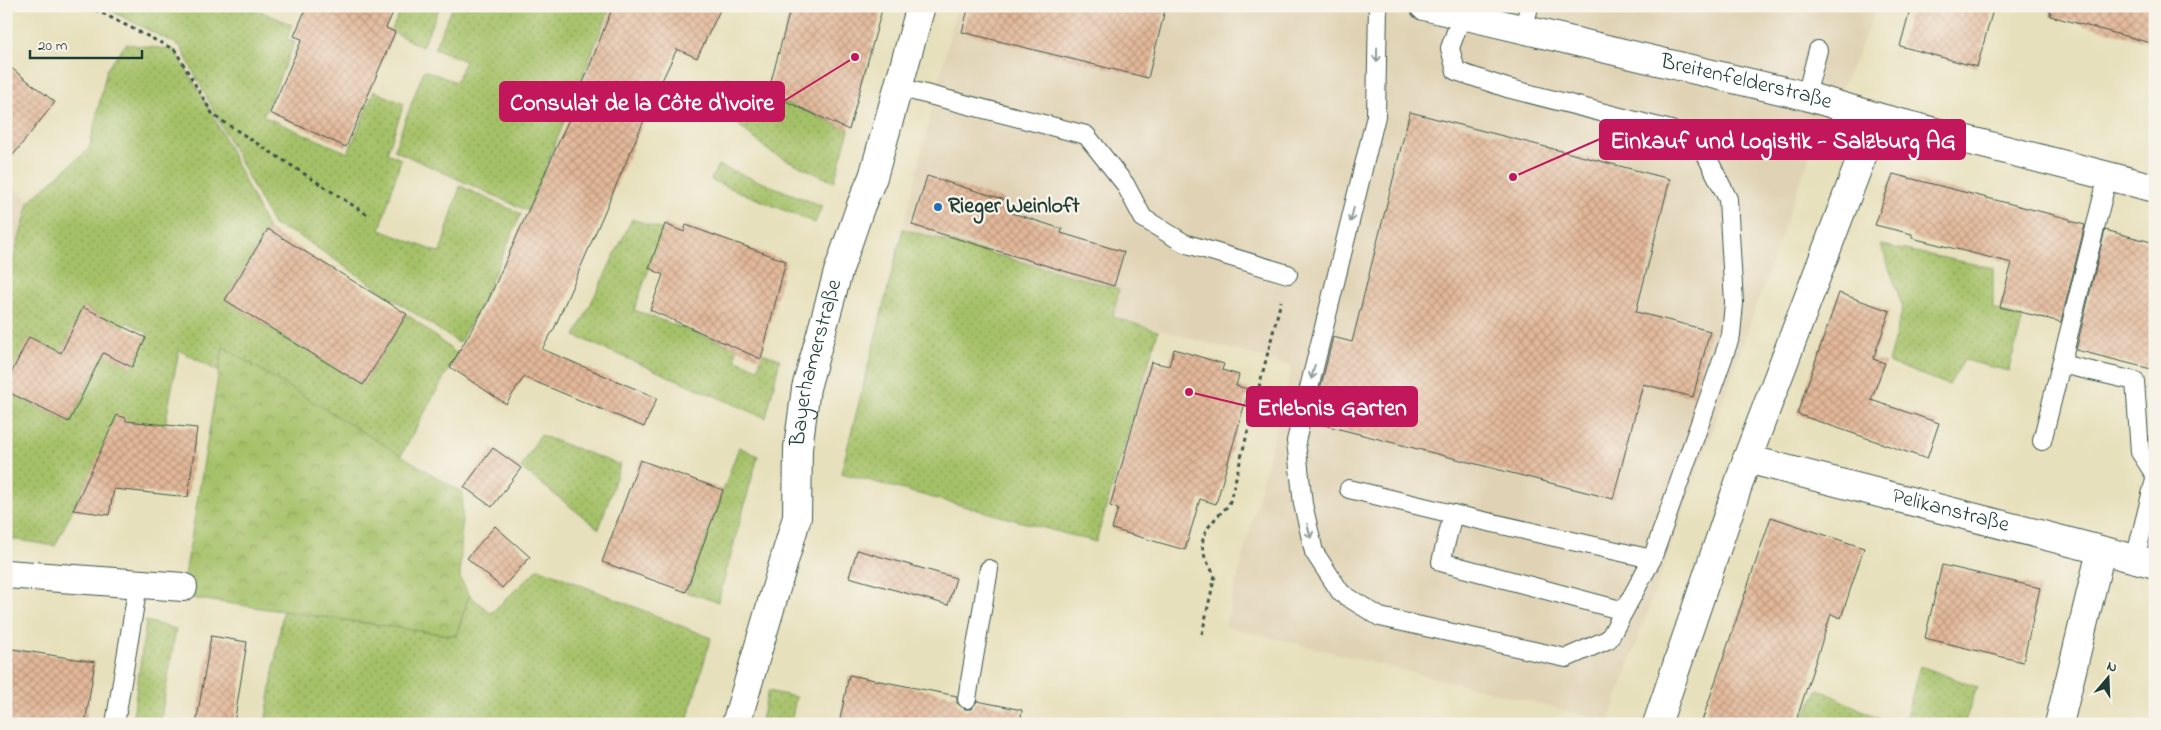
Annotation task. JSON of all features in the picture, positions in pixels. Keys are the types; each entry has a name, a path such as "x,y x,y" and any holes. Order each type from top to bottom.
{"street":[{"name":"Bayerhamerstraße","path":"736,724 797,517 798,448 806,388 838,272 860,205 874,177 922,6"},
{"name":"Breitenfelderstraße","path":"1424,6 1462,15 1527,18 1877,117 2155,188"},
{"path":"1657,724 1746,459 1877,117"},
{"name":"Pelikanstraße","path":"1746,459 2145,561"},
{"path":"2060,724 2101,551"},
{"path":"6,574 183,587"}],"lane":[{"path":"1378,6 1376,116 1296,441 1303,504 1314,552 1341,593 1380,617 1566,658 1609,639 1652,559 1731,334 1734,303 1728,198 1704,151 1671,130 1507,88 1456,71 1450,48 1462,15"},
{"path":"1806,96 1818,50"},
{"path":"898,87 1086,135 1125,184 1143,218 1184,243 1288,274"},
{"path":"2042,441 2108,176"},
{"path":"2061,364 2135,381 2140,452 2155,475"},
{"path":"2145,561 2155,479"},
{"path":"1349,489 1652,559"},
{"path":"1453,514 1441,562 1624,612"},
{"path":"967,698 989,569"},
{"path":"115,724 138,585"}],"path":[{"path":"88,6 175,50 212,115 368,215"},
{"path":"1202,634 1215,575 1206,562 1202,546 1207,527 1229,505 1288,274"}],"shaded area":[{"path":"957,6 1877,6 1853,65 1817,135 1609,721 1225,626 1292,366 1113,317 1119,289 903,229"},
{"path":"6,182 30,200 6,285"}],"green space":[{"path":"101,6 249,6 292,25 287,39 295,42 263,116 348,153 374,91 404,104 387,153 401,159 380,230 440,253 460,186 521,214 480,306 459,343 298,235 273,225 180,46"},
{"path":"403,6 440,6 422,47 391,31"},
{"path":"453,6 611,6 528,211 394,150 424,70 456,82 465,61 434,48"},
{"path":"126,44 175,50 213,115 268,229 225,300 363,385 407,314 457,354 400,457 223,347 219,372 179,350 165,425 110,477 89,476 55,546 6,538 6,391 69,422 95,370 92,347 132,367 148,333 127,322 124,327 83,307 61,353 6,384 6,285 30,200 89,149 107,69"},
{"path":"727,77 849,130 834,182 770,152 728,116"},
{"path":"718,165 822,206 815,223 711,180"},
{"path":"632,219 663,230 634,310 737,348 735,359 758,369 762,353 780,359 766,418 575,336"},
{"path":"903,229 1119,289 1113,317 1158,331 1096,542 841,473"},
{"path":"1881,245 1993,268 1993,308 2023,319 2008,371 1964,360 1949,385 1888,362 1903,308"},
{"path":"223,347 463,493 460,578 469,595 456,636 184,597 183,587"},
{"path":"540,435 620,465 599,529 521,468"},
{"path":"739,447 758,456 718,602 686,592"},
{"path":"539,568 711,638 686,724 265,724 283,611 456,636 469,595 491,613"},
{"path":"146,621 176,629 160,724 132,724"},
{"path":"1920,666 1977,687 1964,724 1904,724"},
{"path":"1819,689 1890,724 1799,724"},
{"path":"768,691 796,697 791,724 760,724"}],"building":[{"path":"307,6 396,6 386,28 395,32 346,147 270,113 302,39 294,36"},
{"path":"613,6 722,6 697,58 677,49 655,95 554,329 542,349 657,398 644,427 524,377 506,404 450,367 487,303 569,119"},
{"path":"791,6 883,6 849,130 768,93"},
{"path":"969,6 1166,6 1148,78 962,32"},
{"path":"1911,6 1994,6 1977,67 1900,46"},
{"path":"2051,6 2155,6 2155,44 2050,16"},
{"path":"6,64 55,102 6,164"},
{"path":"1410,112 1670,179 1636,312 1710,331 1693,397 1643,384 1613,499 1312,422 1333,337 1352,342"},
{"path":"1893,174 2070,219 2070,221 2085,225 2061,322 2000,307 2012,263 1912,238 1912,234 1875,225"},
{"path":"927,176 1009,201 1006,211 1062,229 1061,233 1124,252 1114,286 912,225"},
{"path":"665,224 684,232 686,225 786,261 761,359 650,310 663,275 649,268"},
{"path":"268,229 407,314 363,385 225,300"},
{"path":"2105,230 2155,243 2155,370 2076,350"},
{"path":"1839,293 1890,311 1873,359 1885,363 1871,400 1939,423 1927,459 1797,414"},
{"path":"83,307 146,338 132,367 103,353 69,422 6,391 6,384 29,337 61,353"},
{"path":"1174,349 1224,364 1222,370 1239,375 1236,386 1249,389 1216,504 1200,499 1185,550 1112,529 1118,509 1110,506 1151,362 1169,366"},
{"path":"117,415 126,418 126,421 197,428 188,497 114,489 109,515 73,510"},
{"path":"493,448 521,468 492,507 464,487"},
{"path":"640,460 723,490 686,592 602,562"},
{"path":"1771,517 1864,548 1841,618 1831,614 1795,724 1701,724"},
{"path":"495,526 530,557 502,588 467,558"},
{"path":"857,550 956,578 948,605 849,577"},
{"path":"1942,565 2040,588 2023,662 1925,638"},
{"path":"211,636 247,642 234,724 196,724"},
{"path":"6,648 95,662 85,724 6,724"},
{"path":"849,675 957,696 957,703 965,709 971,709 977,701 1022,710 1020,724 839,724"}],"place":[{"name":"Consulat de la Côte d'Ivoire","path":"855,57"},
{"name":"Einkauf und Logistik - Salzburg AG","path":"1513,177"},
{"name":"Rieger Weinloft","path":"938,207"},
{"name":"Erlebnis Garten","path":"1189,392"}]}
